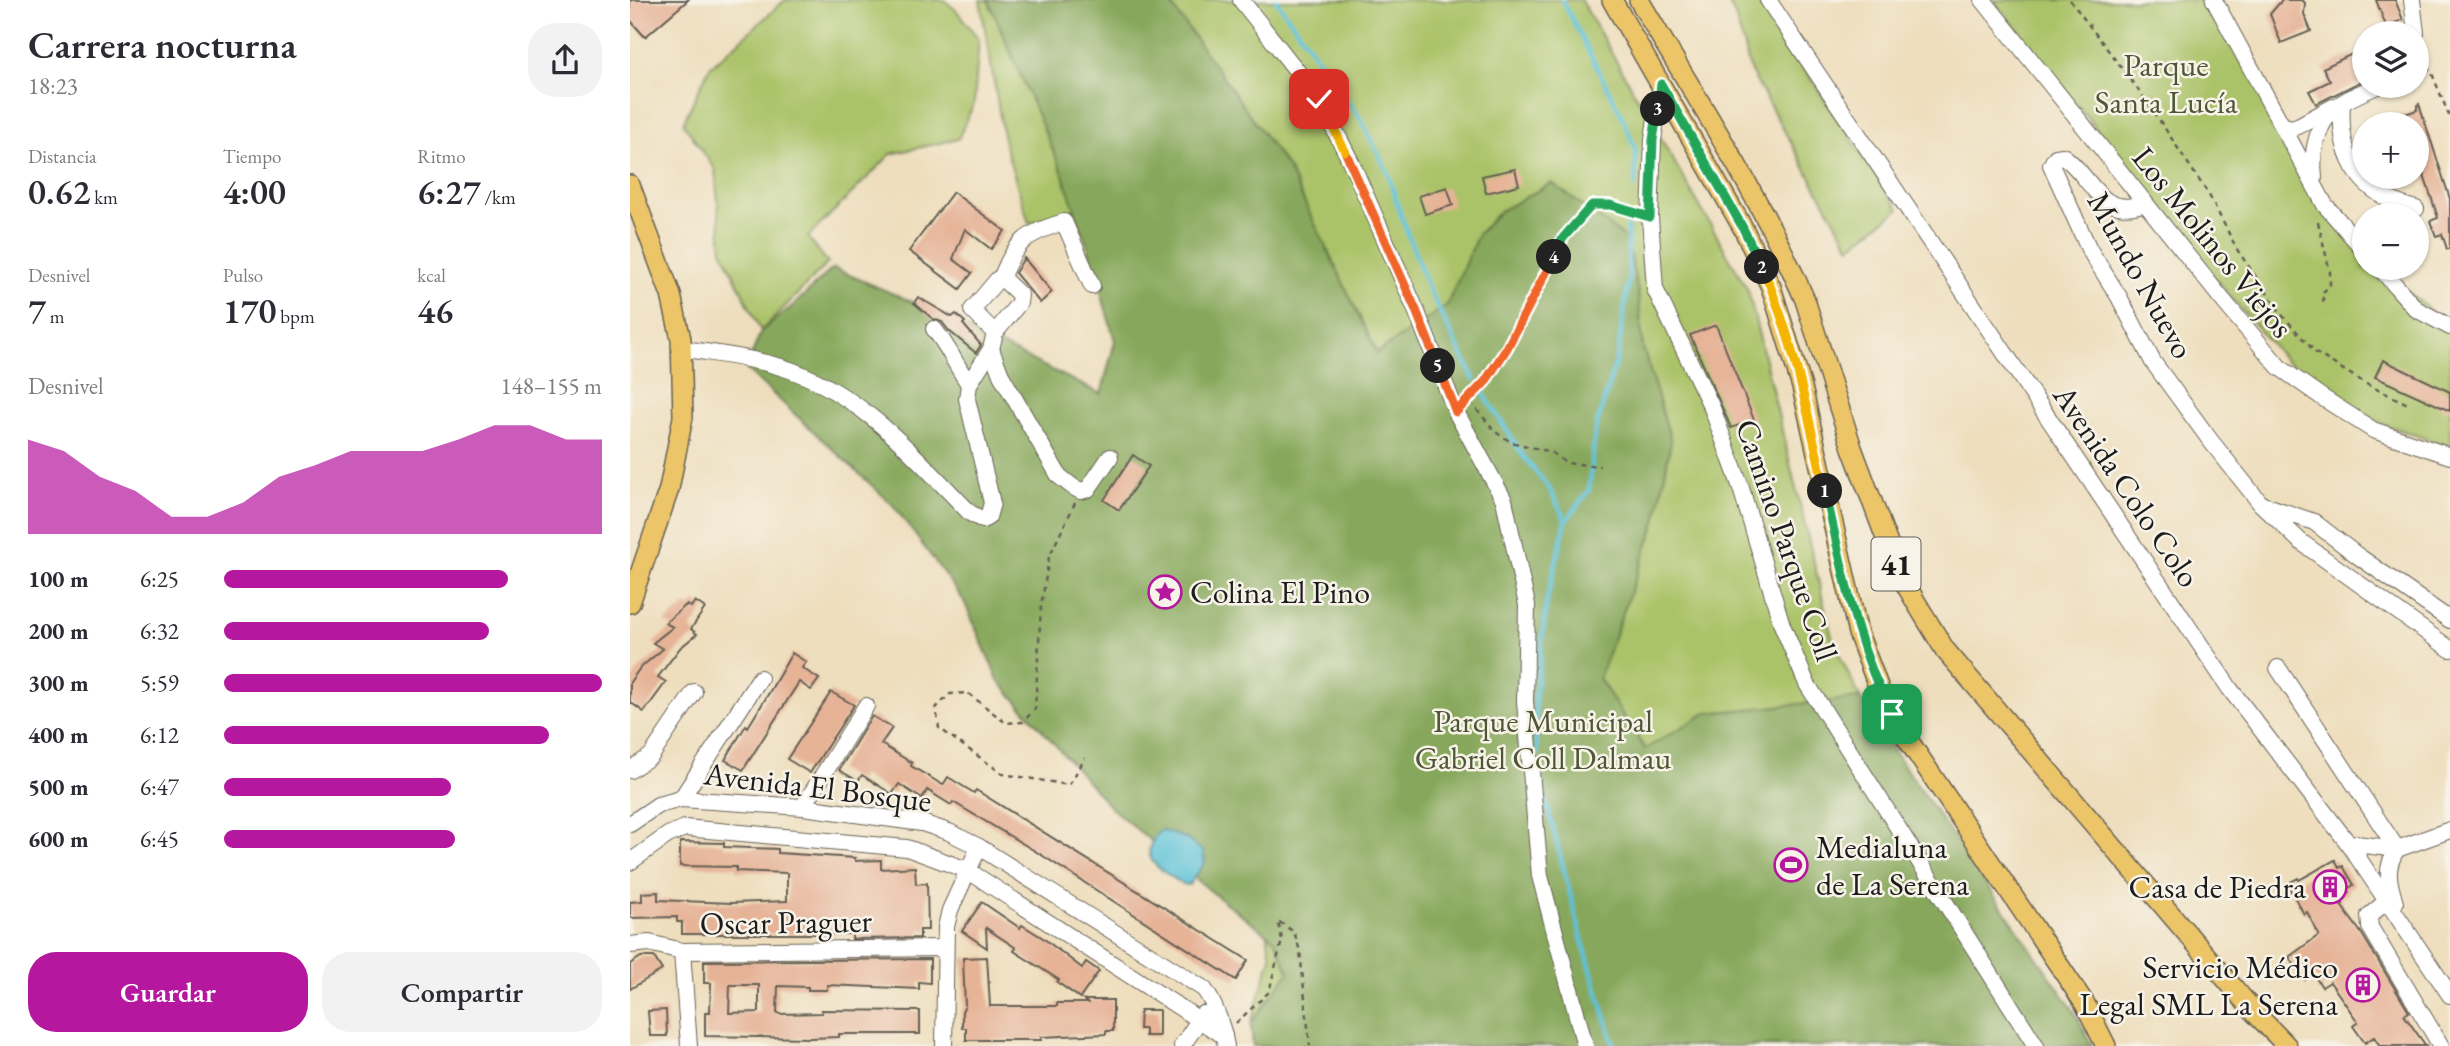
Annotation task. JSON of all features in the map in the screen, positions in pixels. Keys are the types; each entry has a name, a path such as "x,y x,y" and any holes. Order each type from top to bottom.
{"main road":[{"name":"41","path":"1612,0 1743,228 1771,287 1802,387 1858,633 1881,694 2085,1004 2106,1046"},
{"name":"41","path":"1639,0 1759,205 1796,278 1852,448 1899,573 1945,650 2255,1013 2287,1046"},
{"path":"630,185 671,295 681,348 683,417 656,533 630,603"}],"street":[{"path":"1241,0 1319,99 1351,162 1416,310 1456,412 1504,500 1527,605 1525,701 1540,877 1585,1046"},
{"name":"Avenida Colo Colo","path":"1768,0 2230,689 2348,843 2450,995"},
{"name":"Los Molinos Viejos","path":"1983,0 2144,203 2279,366 2373,430 2450,456"},
{"path":"2214,0 2325,205 2352,236"},
{"path":"2412,0 2415,21"},
{"name":"Camino Parque Coll","path":"1661,84 1653,140 1650,217 1655,289 1712,408 1740,485 1782,625 1807,684 2036,1046"},
{"path":"2281,125 2291,128 2298,126 2352,98"},
{"path":"2315,187 2311,158 2321,127 2340,104"},
{"path":"2340,104 2345,151 2358,175 2376,193 2393,203"},
{"name":"Mundo Nuevo","path":"2144,203 2129,209 2115,206 2082,176 2074,163 2063,156 2056,157 2052,165 2089,249 2119,297 2153,362 2261,504 2301,542 2450,649"},
{"path":"1091,286 1064,222 1037,230 1019,244 1009,258 1001,279 998,279 972,310 993,341 1001,376 1059,476 1081,491 1088,489 1110,457"},
{"path":"681,348 781,367 820,383 881,423 970,513 983,520 988,517 992,503 967,400 969,384 993,341 1019,303 1020,295 1001,279"},
{"path":"2391,280 2416,309 2450,327"},
{"path":"934,329 945,342 953,362 969,384"},
{"path":"2261,504 2314,522 2450,621"},
{"path":"2278,668 2397,849"},
{"path":"681,799 760,678"},
{"path":"630,770 651,756 694,692"},
{"path":"803,807 866,706"},
{"name":"Avenida El Bosque","path":"630,824 658,804 681,799 803,807 922,823 949,832 979,847 1204,989 1209,996"},
{"name":"Avenida El Bosque","path":"630,862 668,835 685,828 907,848 967,870 1198,1020 1225,1041"},
{"path":"2348,843 2397,849 2450,831"},
{"path":"944,1046 944,947 947,918 979,847"},
{"path":"2397,849 2388,862 2389,883 2399,917"},
{"path":"2388,900 2369,916 2370,927 2441,1046"},
{"path":"630,946 649,943 682,951"},
{"name":"Oscar Praguer","path":"689,1046 682,951 944,947"},
{"path":"1182,1046 1210,1002 1209,996"},
{"path":"1209,996 1225,1041"}],"path":[{"path":"2070,0 2148,103 2209,195 2238,251 2283,316 2316,353 2368,385 2410,405"},
{"path":"2429,69 2450,117"},
{"path":"1456,412 1485,382 1507,348 1563,238 1592,205 1610,205 1650,217"},
{"path":"2315,212 2330,272 2330,286 2322,293 2324,304"},
{"path":"1468,400 1497,433 1511,442 1551,452 1566,463 1600,466"},
{"path":"1081,491 1049,557 1041,607 1035,709 1023,722 1006,723 968,693 950,694 936,708 939,728 1003,775 1069,785 1086,758"},
{"path":"1225,1041 1245,1012 1269,992 1282,940 1278,921 1294,932 1300,951 1310,1046"}],"green space":[{"path":"785,0 944,0 956,10 979,39 974,103 958,139 891,154 808,237 828,263 761,331 722,250 715,169 683,123 709,68"},
{"name":"Parque Municipal Gabriel Coll Dalmau","path":"980,0 1581,0 1748,290 1833,641 1860,698 1886,740 2074,1011 2092,1046 1253,1046 1251,1023 1271,957 1141,192 1029,223 1005,146"},
{"name":"Parque Municipal Gabriel Coll Dalmau","path":"988,0 1168,0 1289,170 1377,353 1447,305 1478,234 1500,211 1552,183 1627,239 1638,293 1643,347 1671,441 1656,522 1599,678 1645,749 1706,713 1860,698 1886,740 2074,1011 2092,1046 1253,1046 1251,1023 1289,972 1275,940 1218,897 1110,807 998,680 964,601 893,505 746,369 761,331 833,268 910,301 1101,394 1115,341 1090,254 1061,169"},
{"path":"1727,0 1757,0 1899,209 1850,247 1751,72 1735,15"},
{"name":"Parque Santa Lucía","path":"1994,0 2214,0 2325,205 2352,236 2352,280 2394,280 2450,327 2450,447 2377,422 2327,391 2285,360 2227,293"}],"water":[{"path":"1161,830 1185,838 1203,851 1205,862 1189,885 1183,884 1153,863 1149,851 1155,836"}],"building":[{"path":"630,0 688,0 645,37 630,20"},
{"path":"2282,0 2302,0 2305,3 2304,14 2311,31 2281,43 2270,14"},
{"path":"2376,0 2395,0 2403,20 2384,21"},
{"path":"2352,54 2352,86 2316,104 2309,91 2330,81 2323,68"},
{"path":"2419,104 2422,112 2411,112 2417,110"},
{"path":"2429,135 2450,199 2450,249 2447,249 2442,234 2436,236 2430,221 2438,218 2428,189"},
{"path":"1515,169 1519,185 1486,193 1482,176"},
{"path":"1447,187 1453,205 1425,214 1419,196"},
{"path":"953,192 1005,231 991,249 965,229 953,259 972,273 960,289 909,251"},
{"path":"1024,258 1052,292 1040,303 1015,273"},
{"path":"918,297 952,317 956,314 965,322 963,324 981,345 976,353 942,322 933,319 914,303"},
{"path":"1716,325 1754,420 1731,428 1690,335"},
{"path":"2383,360 2450,392 2450,411 2375,377"},
{"path":"1133,455 1149,466 1119,510 1104,500"},
{"path":"695,601 705,608 691,629 697,634 680,648 658,677 666,682 644,712 630,702 630,682 640,668 663,649 653,643 673,627 665,623 686,605 691,607"},
{"path":"792,653 806,662 802,668 819,679 811,690 799,682 743,770 725,760"},
{"path":"831,692 854,705 810,773 787,759"},
{"path":"872,716 892,728 881,744 912,763 911,766 943,785 948,777 974,793 976,790 1248,960 1236,980 1040,854 953,802 951,805 927,790 922,799 899,784 892,794 862,775 858,781 839,770"},
{"path":"680,842 724,843 724,847 778,849 778,853 855,858 855,861 881,860 881,869 915,867 916,884 927,883 928,930 920,930 920,938 852,939 852,934 682,934 682,922 677,922 677,917 630,918 630,902 642,901 642,893 658,892 658,900 731,903 787,901 787,873 736,871 736,867 680,866"},
{"name":"Servicio Médico Legal SML La Serena","path":"2335,860 2339,868 2343,866 2354,885 2347,889 2349,893 2340,898 2343,904 2341,905 2362,934 2409,1012 2404,1015 2426,1046 2380,1046 2374,1037 2365,1043 2353,1026 2358,1022 2330,982 2322,987 2313,974 2305,980 2289,957 2319,935 2287,884"},
{"path":"982,902 1020,928 1022,925 1043,938 1082,968 1086,962 1099,971 1080,998 986,928 987,948 962,931"},
{"path":"641,957 654,957 662,970 630,989 630,964"},
{"path":"987,957 990,1006 1057,1006 1057,1003 1087,1003 1084,1000 1113,1000 1113,1031 1106,1031 1106,1034 1041,1037 1041,1040 966,1040 966,1028 962,1028 962,1011 965,1007 963,958"},
{"path":"930,959 930,983 919,982 919,989 827,985 827,990 808,990 808,987 778,986 777,1012 780,1014 822,1013 821,1010 920,1011 920,1034 839,1034 839,1037 810,1038 705,1036 705,1012 710,1012 711,983 704,983 704,961","holes":["730,985 759,985 759,1012 729,1013"]},
{"path":"666,1010 667,1036 650,1036 648,1011"},
{"path":"1140,1010 1159,1010 1159,1036 1145,1036 1145,1029 1139,1029"}],"waterway":[{"path":"1276,0 1360,118 1388,173 1428,288 1474,379"},
{"path":"1562,0 1623,118 1636,151 1635,186"},
{"path":"1537,754 1535,696 1547,599 1566,521 1589,490 1595,431 1618,354 1629,278 1627,227"},
{"path":"1484,394 1523,456 1549,488 1566,521"},
{"path":"1538,770 1582,940 1614,1046"}],"place":[{"name":"Colina El Pino","path":"1165,592"},
{"name":"Medialuna de La Serena","path":"1791,865"},
{"name":"Casa de Piedra","path":"2330,887"},
{"name":"Servicio Médico Legal SML La Serena","path":"2363,985"}],"route":[{"path":"1319,99 1351,162 1416,310 1456,412 1485,382 1533,300 1563,238 1592,205 1610,205 1650,217 1653,140 1661,84 1743,228 1771,287 1802,387 1858,633 1872,673 1892,714"}]}
